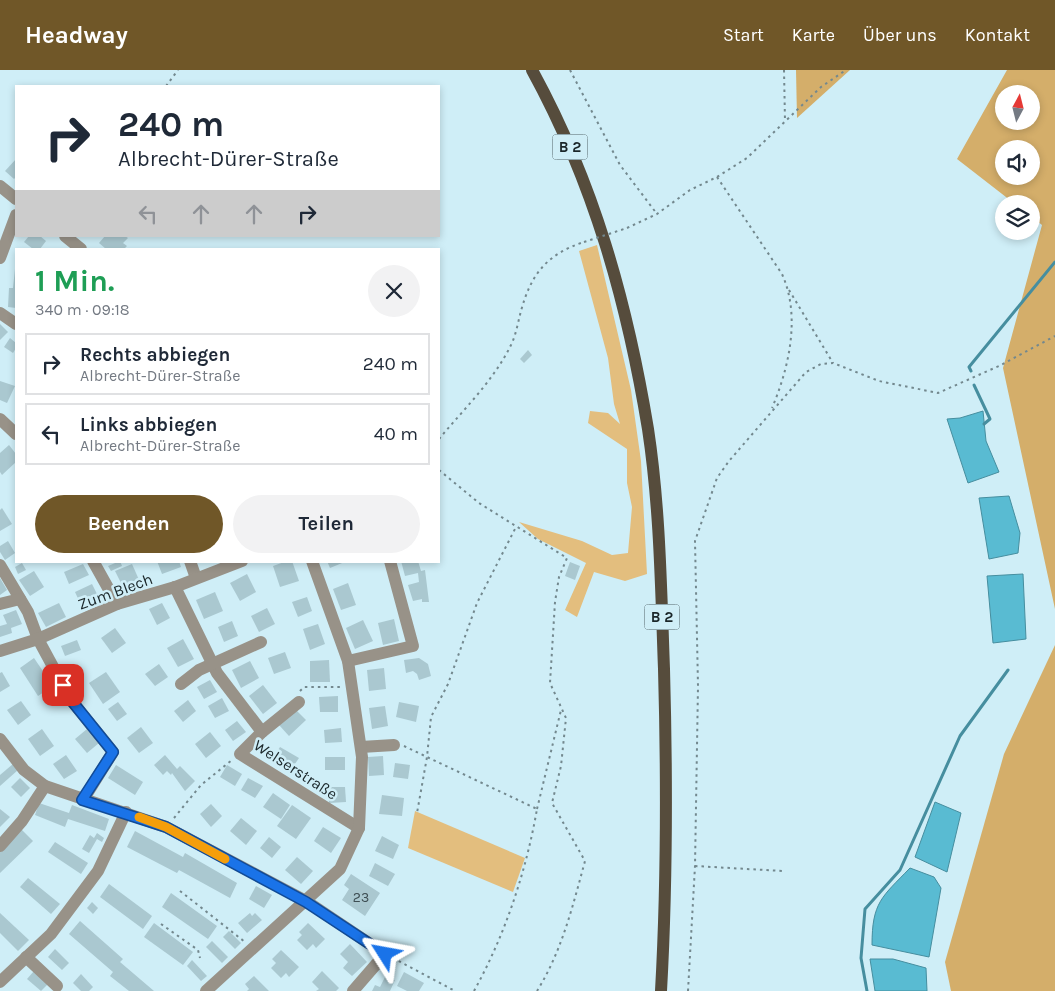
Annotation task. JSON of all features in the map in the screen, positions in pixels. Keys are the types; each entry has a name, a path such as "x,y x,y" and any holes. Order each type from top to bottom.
{"main road":[{"name":"B 2","path":"532,70 576,162 601,226 618,282 648,430 661,582 666,749 666,902 661,991"}],"street":[{"path":"0,186 15,198"},
{"path":"0,258 15,218"},
{"path":"66,237 80,248"},
{"path":"0,313 15,323"},
{"path":"0,419 15,433"},
{"path":"94,563 118,604"},
{"path":"191,563 196,578"},
{"name":"Zum Blech","path":"0,651 38,639 118,604 175,587 237,563"},
{"path":"206,991 306,902 340,869 359,828 362,757 348,662 313,563"},
{"path":"348,662 413,646 391,563"},
{"path":"0,565 28,612 38,639 71,700 113,752 82,800"},
{"name":"Welserstraße","path":"175,587 217,673 262,732"},
{"path":"0,604 20,598"},
{"path":"182,684 199,670 261,642"},
{"name":"Welserstraße","path":"299,702 262,732 240,754 359,828"},
{"path":"0,739 24,770 45,786 166,827 306,902 385,954 353,991"},
{"path":"361,747 394,745"},
{"path":"0,846 22,821 45,786"},
{"path":"2,975 26,957 51,934 98,872 126,812"},
{"path":"26,957 58,986"}],"path":[{"path":"167,85 178,70"},
{"path":"570,70 620,165 657,214"},
{"path":"784,70 785,120"},
{"path":"440,438 491,377 512,344 525,298 540,268 565,248 627,228 657,214 690,190 717,177 747,158 821,87 846,70"},
{"path":"717,177 782,274 789,290 833,363"},
{"path":"771,412 781,386 789,349 791,323 789,290"},
{"path":"688,991 694,866 698,686 695,541 717,478 806,372 820,364 833,363 879,381 938,393 999,366 1055,336"},
{"path":"440,471 478,503 567,558 559,577 555,602 550,683 566,718 561,766 552,803 585,860 571,916 546,976 537,991"},
{"path":"417,813 427,757 431,717 448,684 477,603 516,527"},
{"path":"474,991 490,962 529,857 537,809 562,708"},
{"path":"394,745 409,747 537,809"},
{"path":"166,827 201,785 240,754"},
{"path":"694,866 782,871"},
{"path":"180,892 253,948"},
{"path":"161,924 198,950 200,958"},
{"path":"385,954 455,991"}],"shaded area":[{"path":"796,70 850,70 797,118"},
{"path":"1007,70 1055,70 1055,609 1003,368 1038,240 1040,240 1042,225 1040,223 1040,195 1003,195 957,159 995,91 995,130 1040,130 1040,85 999,85"},
{"path":"597,245 631,390 641,461 647,574 625,581 594,572 577,617 565,610 586,563 538,539 519,522 582,541 612,555 628,553 632,507 627,483 627,449 588,423 590,411 608,413 620,424 614,404 608,358 579,251"},
{"path":"1055,645 1055,991 951,991 945,962 1004,754"},
{"path":"415,811 525,858 513,892 408,848"}],"water":[{"path":"983,411 986,441 999,472 968,483 947,419 960,418"},
{"path":"1009,496 1020,533 1018,553 989,559 979,498"},
{"path":"1023,574 1026,639 993,643 987,576"},
{"path":"935,802 961,813 947,872 915,857"},
{"path":"910,868 934,877 941,888 929,957 872,945 872,931 877,909 892,886"},
{"path":"870,959 893,959 926,968 927,991 875,991"}],"building":[{"path":"15,160 15,178 5,171"},
{"path":"28,237 41,237 46,241 41,248 32,248 24,242"},
{"path":"104,237 128,238 123,243 127,246 125,248 105,248 99,243"},
{"path":"15,269 15,308 8,307 9,288 13,288"},
{"path":"0,324 8,332 0,340"},
{"path":"10,338 15,342 13,353 4,347"},
{"path":"528,350 532,355 524,363 520,359"},
{"path":"0,381 15,386 7,403 0,400"},
{"path":"9,445 15,453 15,463 2,475 0,472 0,453"},
{"path":"2,508 12,524 0,531 0,510"},
{"path":"8,541 15,553 5,560 0,552 0,546"},
{"path":"570,562 580,566 575,580 565,576"},
{"path":"22,563 26,570 18,574 15,567"},
{"path":"121,563 122,566 111,571 108,566"},
{"path":"158,563 180,563 181,567 162,574"},
{"path":"281,563 293,563 299,581 280,587 273,566"},
{"path":"328,563 342,563 330,568"},
{"path":"402,563 419,563 421,571 425,570 429,602 422,602 422,599 413,601 408,585 419,582 418,573 405,576"},
{"path":"83,564 89,575 69,584 64,572"},
{"path":"132,564 140,582 124,589 115,571"},
{"path":"34,571 44,587 30,596 19,580"},
{"path":"247,574 256,592 240,601 230,583"},
{"path":"0,578 7,590 0,595"},
{"path":"348,583 356,605 341,610 333,589"},
{"path":"92,584 98,596 81,605 75,592"},
{"path":"215,592 223,611 204,619 196,600"},
{"path":"307,597 312,611 298,617 292,602"},
{"path":"59,603 66,617 46,627 38,613"},
{"path":"162,603 170,618 157,625 149,609"},
{"path":"267,608 275,624 259,632 251,616"},
{"path":"16,610 22,624 11,628 12,633 0,637 0,626 7,624 3,615"},
{"path":"394,619 399,641 383,645 378,623"},
{"path":"363,620 373,641 355,649 346,628"},
{"path":"232,621 238,636 224,642 218,627"},
{"path":"318,624 325,644 310,650 303,629"},
{"path":"115,628 126,643 112,653 101,638"},
{"path":"183,639 194,659 178,667 167,648"},
{"path":"77,640 81,650 65,656 61,646"},
{"path":"285,652 291,668 274,674 268,658"},
{"path":"34,658 53,686 38,696 20,668"},
{"path":"419,658 428,664 431,676 419,680 417,674 413,671 406,673 404,660"},
{"path":"329,660 330,682 310,682 310,661"},
{"path":"250,661 259,678 241,688 232,670"},
{"path":"159,664 168,677 155,686 145,674"},
{"path":"384,668 386,689 369,691 367,670"},
{"path":"2,672 10,686 0,692 0,673"},
{"path":"106,672 120,692 103,704 89,683"},
{"path":"210,680 217,692 204,699 197,687"},
{"path":"263,685 277,703 263,714 249,696"},
{"path":"338,696 338,712 320,712 319,697"},
{"path":"222,698 229,711 215,718 208,706"},
{"path":"188,700 196,711 183,722 174,711"},
{"path":"21,701 31,715 18,725 7,710"},
{"path":"118,702 127,714 117,721 108,709"},
{"path":"399,702 419,706 416,722 396,717"},
{"path":"385,706 388,726 372,729 369,708"},
{"path":"296,710 306,720 289,736 279,725"},
{"path":"237,721 246,732 233,741 225,730"},
{"path":"141,727 153,743 139,753 127,738"},
{"path":"341,728 342,742 325,743 324,730"},
{"path":"42,729 54,746 40,756 28,739"},
{"path":"87,729 99,743 87,753 75,739"},
{"path":"210,732 221,746 206,758 195,744"},
{"path":"280,747 299,758 290,771 272,760"},
{"path":"66,755 77,771 64,779 53,764"},
{"path":"165,755 177,769 180,766 195,781 185,791 172,773 171,775 167,771 163,775 154,765"},
{"path":"383,756 384,775 369,776 368,757"},
{"path":"325,757 345,757 345,770 325,770"},
{"path":"395,763 410,765 408,779 393,777"},
{"path":"13,764 18,770 0,786 0,775"},
{"path":"116,765 143,782 135,795 108,778"},
{"path":"227,765 242,774 235,786 220,777"},
{"path":"20,778 30,788 21,797 11,787"},
{"path":"248,778 263,786 255,798 241,790"},
{"path":"328,787 345,787 346,802 329,803"},
{"path":"273,793 290,805 281,819 263,807"},
{"path":"382,795 404,798 402,816 379,814"},
{"path":"39,803 69,813 72,805 109,819 105,831 68,819 65,827 35,815"},
{"path":"211,804 222,816 211,827 200,814"},
{"path":"292,805 311,818 296,839 277,826"},
{"path":"0,809 10,817 0,827"},
{"path":"241,818 257,831 246,845 230,831"},
{"path":"323,827 341,838 331,853 314,841"},
{"path":"21,829 33,841 0,873 0,852"},
{"path":"135,831 183,857 185,853 237,883 230,898 179,870 177,873 127,847"},
{"path":"97,833 104,838 102,842 97,839 89,853 82,849 90,835 94,838"},
{"path":"382,836 399,845 393,859 375,851"},
{"path":"269,837 281,847 272,858 260,848"},
{"path":"55,842 88,863 81,874 48,852"},
{"path":"297,857 313,871 301,884 285,870"},
{"path":"375,863 395,874 388,886 369,876"},
{"path":"351,874 380,893 365,916 342,900 349,889 344,885"},
{"path":"28,878 60,904 51,914 20,887"},
{"path":"109,884 152,916 143,929 100,897"},
{"path":"256,886 272,895 264,908 249,899"},
{"path":"171,893 217,926 208,939 162,907"},
{"path":"92,902 98,908 93,914 87,908"},
{"path":"0,913 29,940 18,951 0,933"},
{"path":"250,913 252,916 255,913 262,920 247,933 238,923"},
{"path":"80,921 123,959 120,962 154,991 129,991 110,976 113,972 69,934"},
{"path":"154,923 193,952 183,965 144,937"},
{"path":"308,923 325,939 316,948 313,944 307,950 297,940 302,935 299,932"},
{"path":"229,931 241,943 235,949 223,937"},
{"path":"212,941 228,957 222,963 206,947"},
{"path":"350,944 367,962 352,976 343,968 348,962 340,954"},
{"path":"55,949 69,963 62,970 48,957"},
{"path":"281,950 299,967 289,977 286,973 281,978 271,968 276,963 272,959"},
{"path":"192,960 207,976 201,981 187,966"},
{"path":"34,971 48,984 41,991 27,979"},
{"path":"322,971 339,988 336,991 316,991 319,989 312,982"},
{"path":"404,972 424,983 419,991 407,991 397,986"},
{"path":"81,974 93,987 89,991 81,991 73,983"},
{"path":"386,975 395,980 390,991 372,991 375,985 380,987"},
{"path":"254,976 269,991 247,991 249,989 245,984"}],"waterway":[{"path":"971,371 969,367 1055,262"},
{"path":"974,385 990,419 984,424"},
{"path":"867,991 861,958 865,909 900,870 960,736 1008,670"}],"slow traffic":[{"path":"139,817 166,827 225,859"}],"route":[{"path":"63,685 71,700 113,752 82,800 126,812 166,827 306,902 385,954"}]}
